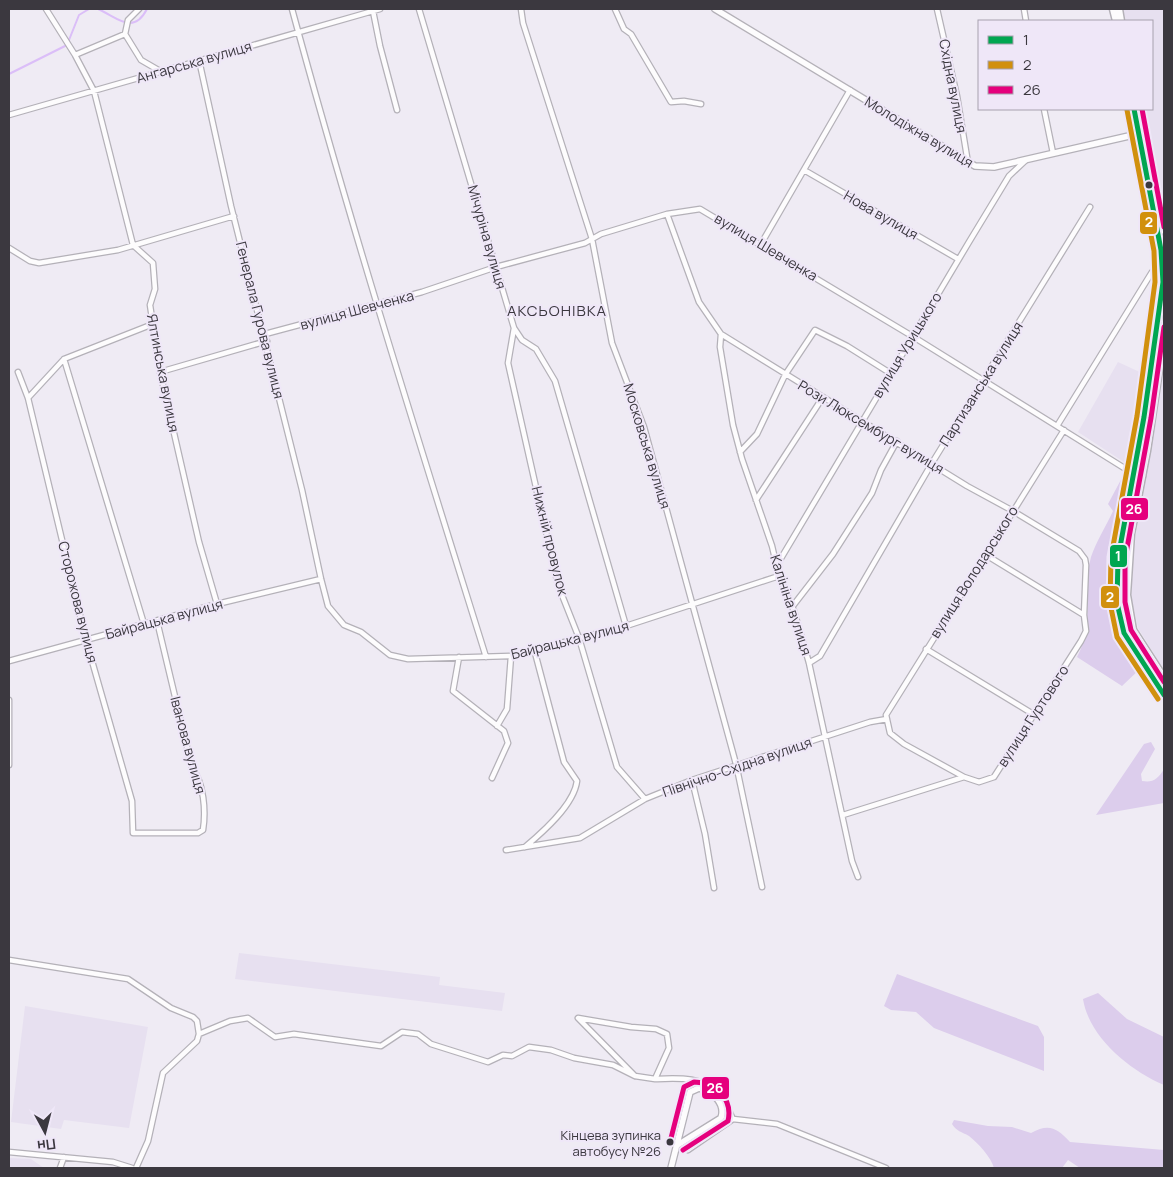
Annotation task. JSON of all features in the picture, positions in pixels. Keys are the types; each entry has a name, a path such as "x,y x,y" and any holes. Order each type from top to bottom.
{"main road":[{"path":"1134,110 1142,133 1164,231"},
{"path":"1139,110 1164,272 1147,401 1118,558 1117,602 1124,633 1164,695"},
{"path":"1164,337 1131,534 1127,595 1134,630 1164,678"}],"street":[{"path":"46,9 75,55 94,91 133,246"},
{"path":"139,9 128,20 125,31 141,60 160,71"},
{"path":"292,9 311,81 377,304 486,657"},
{"name":"Ангарська вулиця","path":"9,115 380,9"},
{"name":"Мічуріна вулиця","path":"419,9 514,328 522,340 536,349 555,381 626,626"},
{"name":"Московська вулиця","path":"521,9 523,23 592,239 612,343 644,426 736,764 762,887"},
{"path":"615,9 624,29 631,34 671,102 684,101 701,104"},
{"name":"Молодіжна вулиця","path":"715,9 968,162 988,168 1142,133"},
{"name":"Східна вулиця","path":"937,9 957,96 968,162"},
{"path":"373,11 397,110"},
{"path":"75,55 125,31"},
{"name":"Генерала Гурова вулиця","path":"198,60 234,216 267,341 328,606 344,625 361,632"},
{"path":"761,244 850,90"},
{"path":"1044,110 1053,153"},
{"name":"вулиця Урицького","path":"777,565 1009,176 1029,158"},
{"name":"Нова вулиця","path":"804,170 958,259"},
{"name":"Партизанська вулиця","path":"809,663 820,656 932,463 1090,207"},
{"name":"вулиця Шевченка","path":"265,334 422,292 667,214 700,209 761,244 1134,473 1142,476"},
{"name":"Рози Люксембург вулиця","path":"667,214 699,302 721,334 785,376 863,420 967,486 1079,551 1085,559 1084,615"},
{"path":"9,248 30,261 39,263 133,246 234,216"},
{"name":"Ялтинська вулиця","path":"133,246 153,263 155,289 150,305 160,372 199,542 217,604"},
{"path":"1057,426 1152,272"},
{"path":"28,398 64,359 153,324"},
{"name":"Нижній провулок","path":"514,328 508,363 558,585 579,638 618,767 645,799"},
{"path":"740,452 757,434 785,376 815,330 847,346 890,373"},
{"name":"Калініна вулиця","path":"721,334 720,347 727,393 740,452 809,663 852,861 858,877"},
{"path":"160,372 267,341"},
{"path":"64,359 144,624"},
{"name":"Сторожова вулиця","path":"18,372 28,398 86,640 132,801 133,833"},
{"path":"756,500 823,397"},
{"name":"вулиця Володарського","path":"886,717 926,648 1064,430"},
{"path":"792,607 833,554 872,493 881,470 897,441"},
{"path":"986,555 1084,615"},
{"name":"Байрацька вулиця","path":"361,632 390,655 408,659 511,656 626,626 779,576"},
{"name":"Байрацька вулиця","path":"9,661 217,604 321,579"},
{"name":"вулиця Гуртового","path":"843,815 964,777 979,782 994,777 1084,637 1086,631 1084,615"},
{"name":"Іванова вулиця","path":"133,833 198,834 203,830 204,822 199,777 192,768 157,620"},
{"path":"926,648 1033,714"},
{"path":"524,848 560,812 576,791 577,781 564,762 534,649"},
{"path":"497,726 507,709 511,656"},
{"path":"459,657 453,691 504,731 508,743 492,778"},
{"path":"9,700 9,765"},
{"path":"886,717 890,733 904,744 964,777"},
{"name":"Північно-Східна вулиця","path":"506,850 580,838 645,799 692,780 736,764 886,717"},
{"path":"692,780 705,834 714,888"},
{"path":"9,960 128,979 171,1008 193,1017 197,1021 198,1034 192,1046 163,1073 146,1148 136,1168"},
{"path":"198,1034 230,1021 248,1018 275,1037 294,1034 380,1046 402,1032 418,1034 431,1044 488,1062 503,1055 512,1056 529,1047 551,1050 574,1058 613,1066 635,1076 706,1082 721,1095 733,1119"},
{"path":"635,1076 578,1018 631,1027 656,1029 667,1034 669,1048 655,1079"},
{"path":"671,1168 676,1146 690,1092 699,1088 714,1094 722,1108 721,1118 676,1146"},
{"path":"688,1150 733,1119 777,1124 886,1168"},
{"path":"9,1152 113,1162 132,1168"},
{"path":"60,1168 64,1157"}],"shaded area":[{"path":"1123,9 1164,9 1164,209 1144,110 1153,110 1153,20 1126,20"},
{"path":"1118,362 1144,374 1130,466 1078,432"},
{"path":"1164,368 1164,670 1138,628 1131,595 1136,534"},
{"path":"1124,474 1128,481 1113,556 1112,595 1114,614 1119,632 1141,668 1122,686 1077,657 1086,631 1087,582 1091,557 1113,511 1108,504"},
{"path":"1151,742 1155,749 1141,774 1142,781 1155,780 1164,769 1164,803 1096,815 1144,744"},
{"path":"239,953 440,977 439,985 505,993 502,1011 235,979"},
{"path":"897,974 1038,1026 1044,1037 1044,1071 934,1028 916,1012 891,1010 884,1006"},
{"path":"1098,993 1127,1019 1164,1037 1164,1085 1137,1071 1102,1039 1093,1026 1083,999"},
{"path":"25,1006 148,1027 129,1128 64,1120 61,1129 11,1122"},
{"path":"954,1120 988,1126 1012,1127 1031,1133 1043,1128 1052,1128 1061,1133 1070,1142 1164,1150 1164,1168 1080,1168 1068,1160 1062,1168 994,1168 980,1146 952,1124"},
{"path":"9,1158 31,1159 44,1168 9,1168"}],"waterway":[{"path":"9,74 67,45 79,15 89,9"},
{"path":"98,9 118,20 130,23 136,22 147,9"}],"transit line":[{"name":"2","path":"1127,110 1154,251 1155,282 1137,416 1111,557 1110,603 1117,637 1158,699"},
{"name":"1","path":"1134,110 1161,250 1163,282 1144,417 1118,558 1117,603 1124,633 1164,695"},
{"name":"26","path":"1142,110 1164,227"},
{"name":"26","path":"1164,327 1151,418 1125,559 1125,602 1131,630 1164,682"},
{"name":"26","path":"670,1142 684,1087 694,1082 709,1085 716,1089 721,1093 728,1106 728,1121 683,1150"}],"place":[{"name":"Кінцева зупинка автобусу №26","path":"670,1142"}],"district":[{"name":"АКСЬОНІВКА","path":"557,311"}]}
